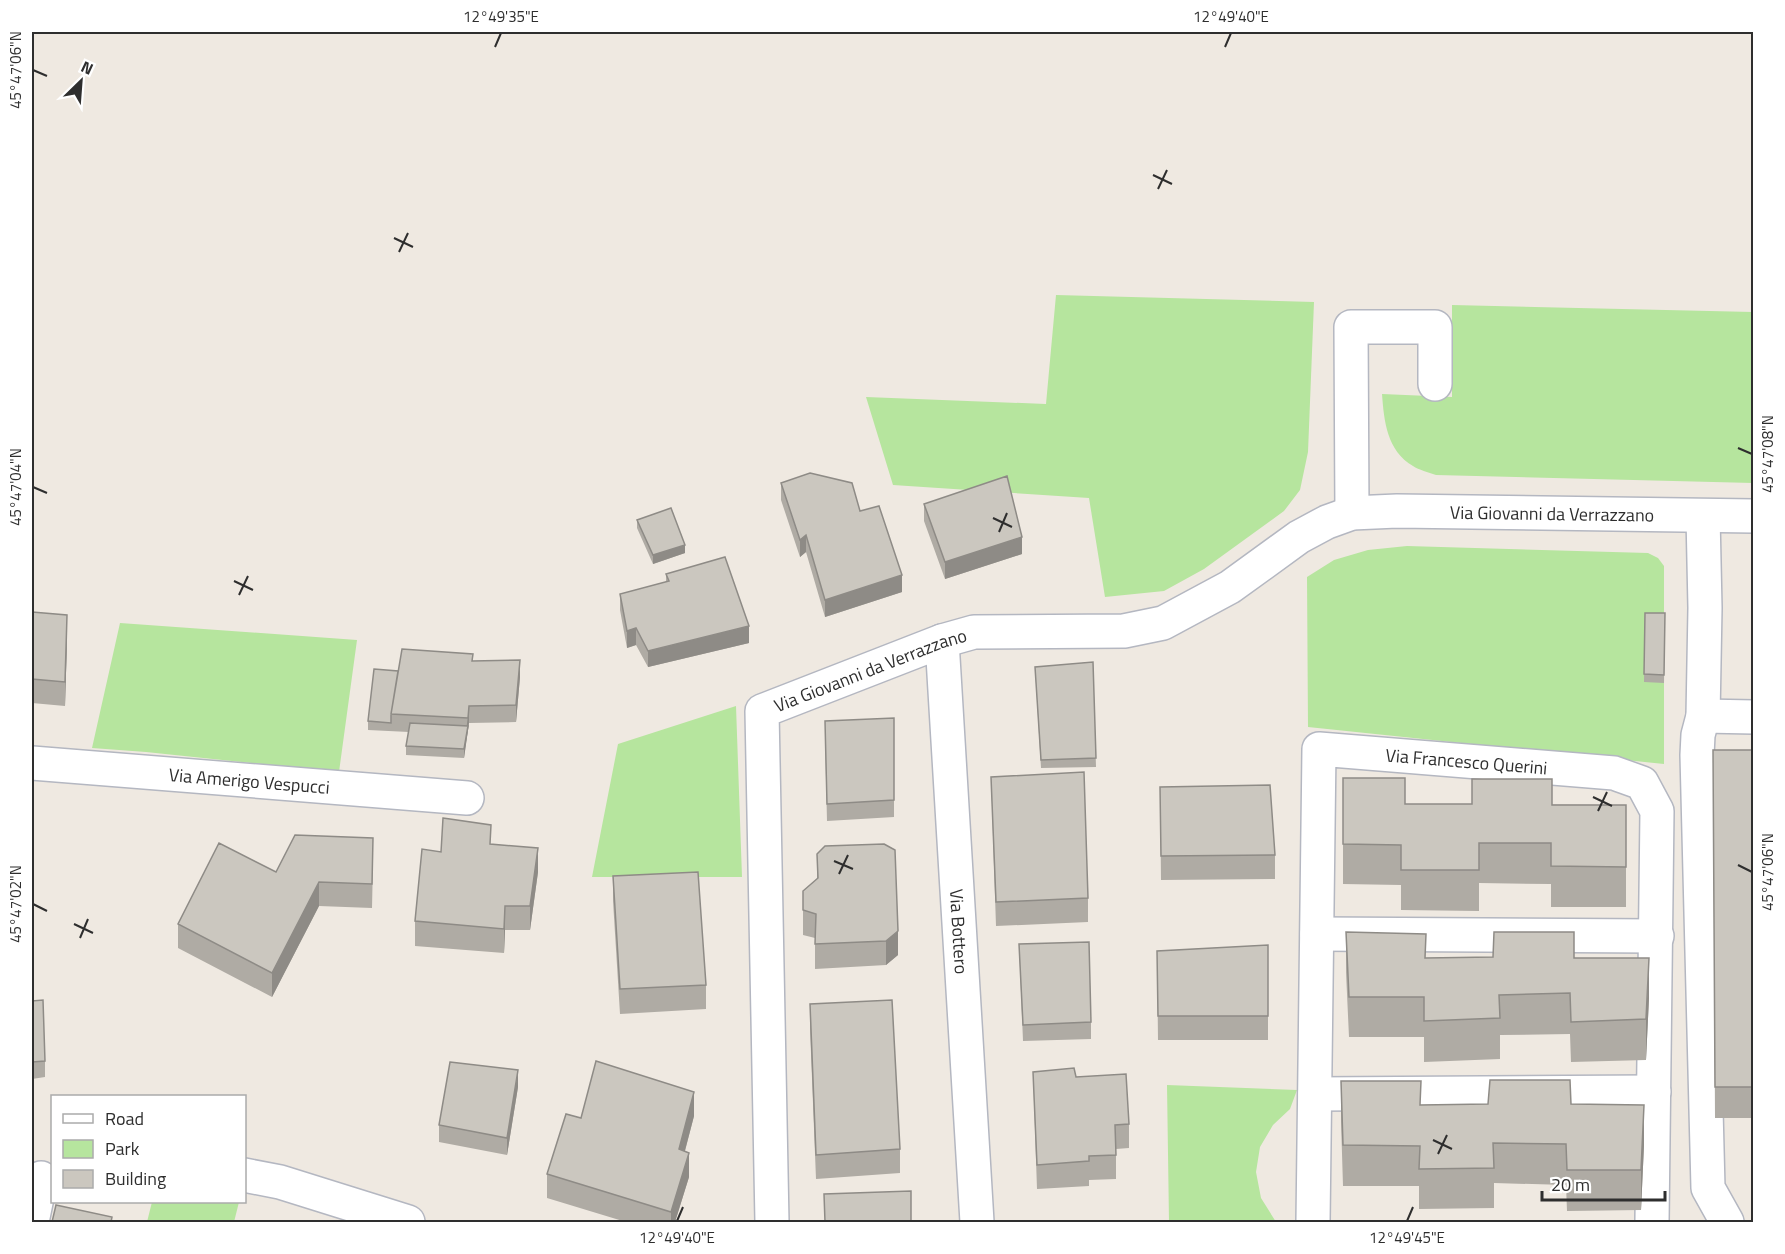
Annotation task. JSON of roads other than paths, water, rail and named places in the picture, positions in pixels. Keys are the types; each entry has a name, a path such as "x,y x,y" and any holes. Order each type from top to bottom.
{"street":[{"path":"1352,513 1352,327 1436,327 1435,384"},
{"name":"Via Giovanni da Verrazzano","path":"772,1222 762,711 942,641 974,632 1124,631 1163,623 1230,587 1299,537 1352,513 1397,511 1754,516"},
{"path":"1703,516 1705,608 1703,716 1698,735 1697,755 1708,1188 1727,1222"},
{"name":"Via Bottero","path":"942,641 977,1222"},
{"path":"1703,716 1754,717"},
{"name":"Via Francesco Querini","path":"1313,1222 1319,749 1614,773 1642,783 1657,811 1652,1222"},
{"name":"Via Amerigo Vespucci","path":"32,763 467,798"},
{"path":"1317,934 1657,936"},
{"path":"1315,1094 1654,1092"},
{"path":"246,1176 280,1182 408,1222"},
{"path":"32,1222 42,1178"}]}
